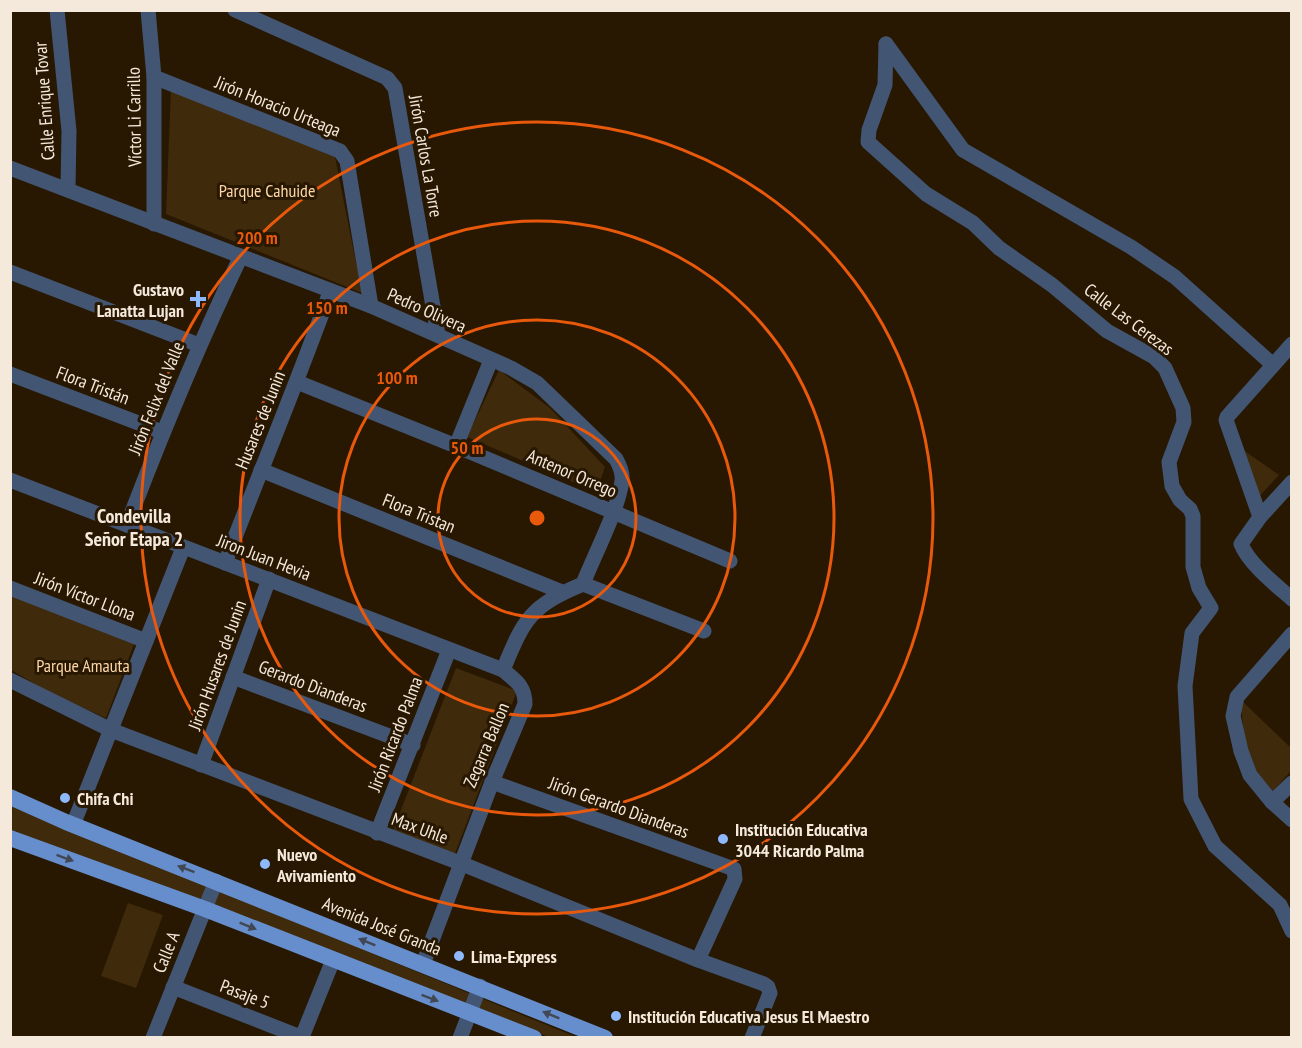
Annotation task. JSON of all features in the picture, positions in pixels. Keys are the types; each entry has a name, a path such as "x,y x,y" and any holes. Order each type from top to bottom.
{"main road":[{"name":"Avenida José Granda","path":"10,798 605,1038"},
{"path":"10,838 205,909 534,1038"}],"street":[{"name":"Calle Enrique Tovar","path":"57,10 69,131 68,189"},
{"name":"Víctor Li Carrillo","path":"148,10 154,77 154,224"},
{"name":"Jirón Carlos La Torre","path":"236,10 387,78 394,88 438,335"},
{"name":"Calle Las Cerezas","path":"1272,364 1175,277 1131,248 963,150 886,44 885,85 869,130 868,142 926,194 967,218 999,248 1052,285 1107,331 1154,357 1165,368 1183,408 1184,422 1169,462 1172,486 1193,516 1194,567 1199,588 1211,608 1192,633 1185,686 1191,799 1215,846 1280,905 1292,931"},
{"name":"Jirón Horacio Urteaga","path":"154,77 340,151 347,161 370,306"},
{"name":"Pedro Olivera","path":"10,168 370,306 511,368 537,383 616,459 622,470 622,481 613,511"},
{"name":"Jirón Felix del Valle","path":"127,525 162,432 199,345 241,256"},
{"path":"10,272 199,345"},
{"name":"Husares de Junin","path":"225,563 330,292"},
{"path":"1260,517 1227,424 1227,417 1292,344"},
{"path":"456,446 491,360"},
{"name":"Flora Tristán","path":"10,374 162,432"},
{"name":"Antenor Orrego","path":"297,382 730,561"},
{"name":"Flora Tristan","path":"261,470 562,592"},
{"name":"Jiron Juan Hevia","path":"10,480 503,670"},
{"path":"1292,482 1260,517 1241,544 1264,573 1292,599"},
{"path":"583,584 613,511"},
{"path":"73,825 183,548"},
{"name":"Jirón Husares de Junin","path":"201,765 269,579"},
{"path":"503,670 520,630 535,610 562,592 583,584 704,631"},
{"name":"Jirón Víctor Llona","path":"10,588 146,641"},
{"path":"1292,634 1237,697 1233,716 1243,758 1250,775 1272,802 1292,819"},
{"name":"Jirón Ricardo Palma","path":"377,833 449,650"},
{"name":"Zegarra Ballon","path":"423,964 460,863 525,704 525,694 521,685 503,670"},
{"name":"Gerardo Dianderas","path":"232,677 413,745"},
{"name":"Max Uhle","path":"10,680 111,730 460,863 768,987 770,993 752,1038"},
{"name":"Jirón Gerardo Dianderas","path":"492,783 734,869 735,879 698,960"},
{"path":"1272,802 1292,783"},
{"name":"Calle A","path":"153,1038 216,881"},
{"path":"302,1037 333,960"},
{"path":"460,1038 480,986"},
{"name":"Pasaje 5","path":"173,987 302,1037"}],"green space":[{"name":"Parque Cahuide","path":"171,88 334,152 362,293 166,214"},
{"path":"499,370 550,408 605,467 596,492 467,437"},
{"path":"1236,445 1279,475 1255,501"},
{"name":"Parque Amauta","path":"10,595 134,644 106,718 54,695 11,670"},
{"path":"456,668 517,691 454,856 392,833"},
{"path":"1240,699 1291,748 1291,771 1270,794 1247,759"},
{"path":"10,805 576,1037 549,1037 11,832"},
{"path":"128,903 163,915 136,988 101,976"}],"place":[{"name":"Gustavo Lanatta Lujan","path":"198,299"},
{"name":"Chifa Chi","path":"65,798"},
{"name":"Institución Educativa 3044 Ricardo Palma","path":"723,839"},
{"name":"Nuevo Avivamiento","path":"265,864"},
{"name":"Lima-Express","path":"459,956"},
{"name":"Institución Educativa Jesus El Maestro","path":"616,1016"}],"district":[{"name":"Condevilla Señor Etapa 2","path":"134,528"}]}
